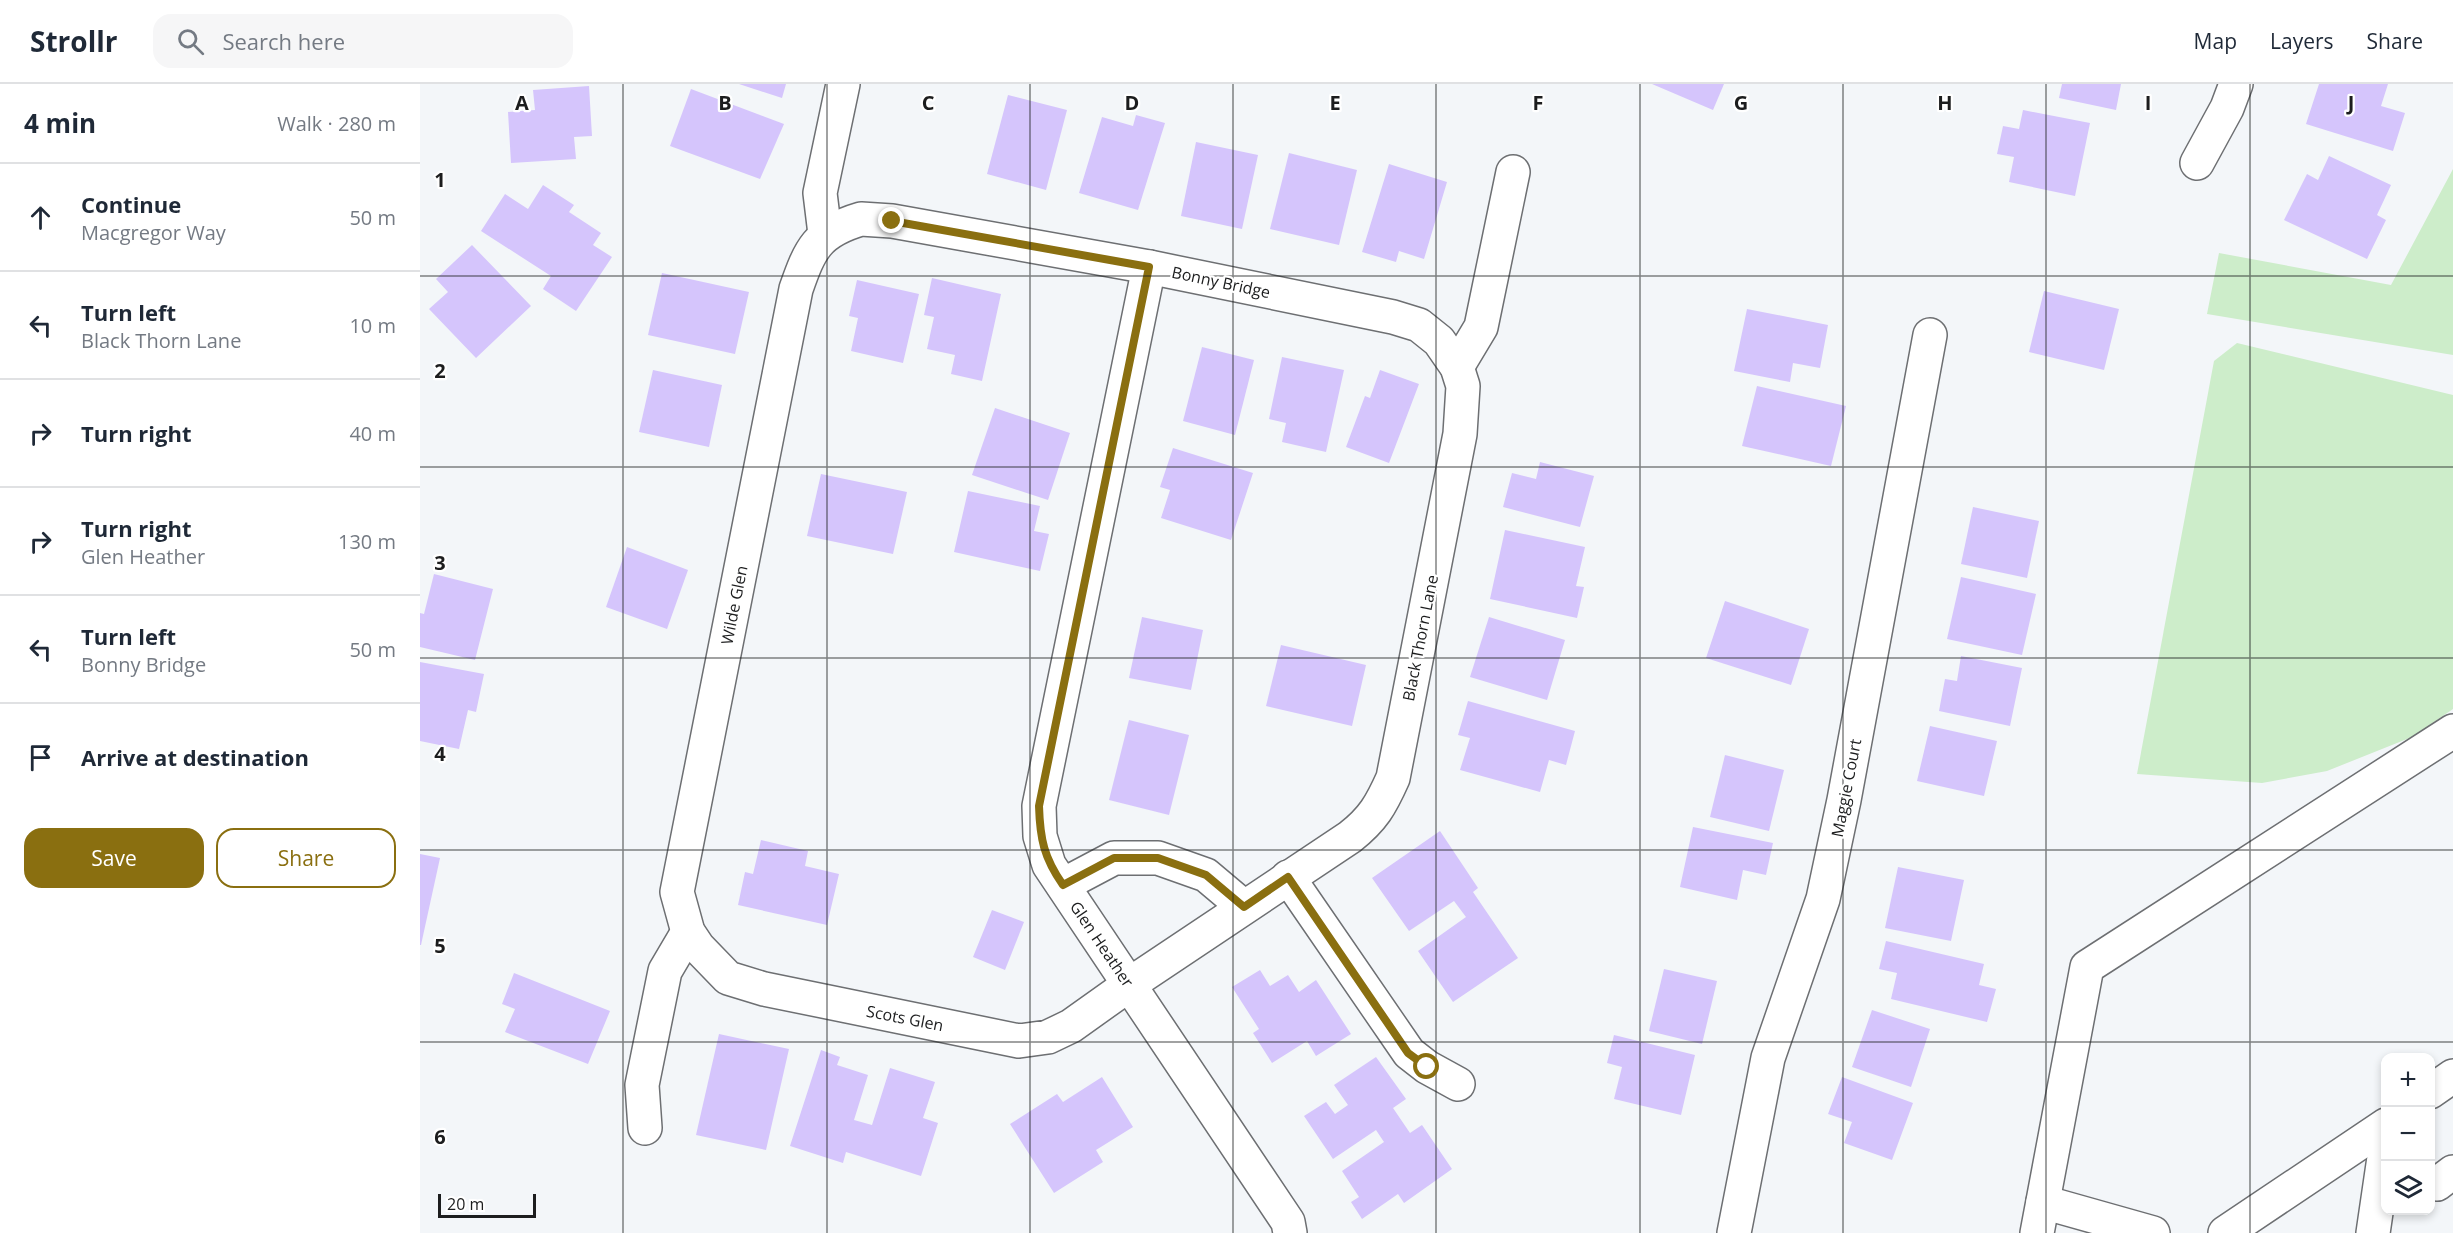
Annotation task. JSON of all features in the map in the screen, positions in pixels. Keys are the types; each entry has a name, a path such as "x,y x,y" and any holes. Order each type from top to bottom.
{"street":[{"path":"825,234 820,193 843,84"},
{"path":"2197,163 2227,108 2236,84"},
{"path":"1457,368 1481,327 1513,172"},
{"name":"Bonny Bridge","path":"825,234 840,225 861,219 892,221 1149,267 1393,317 1419,325 1439,341 1457,368"},
{"name":"Wilde Glen","path":"688,932 677,892 796,289 813,246 825,234"},
{"name":"Glen Heather","path":"1149,267 1039,806 1040,836 1049,865 1288,1222 1290,1233"},
{"name":"Maggie Court","path":"1734,1233 1768,1058 1823,899 1828,877 1930,335"},
{"name":"Black Thorn Lane","path":"1130,984 1365,825 1380,808 1393,778 1460,434 1464,409 1463,386 1457,368"},
{"path":"2153,1233 2040,1218 2087,968 2453,731"},
{"path":"1063,885 1114,858 1158,858 1206,875 1244,907"},
{"path":"1288,877 1408,1053 1427,1067 1458,1084"},
{"path":"645,1128 642,1085 665,970 688,932"},
{"name":"Scots Glen","path":"688,932 698,947 728,978 764,989 1019,1041 1048,1037 1071,1026 1130,984"},
{"path":"2435,1089 2453,1076"},
{"path":"2225,1233 2381,1128"},
{"path":"2435,1184 2453,1172"},
{"path":"2373,1233 2381,1182"}],"green space":[{"path":"2453,169 2453,355 2207,314 2219,253 2391,285"},
{"path":"2237,343 2453,395 2453,709 2412,737 2327,771 2262,783 2137,774 2214,361"}],"building":[{"path":"739,84 786,84 782,98"},
{"path":"1652,84 1724,84 1713,110"},
{"path":"2062,84 2121,84 2116,110 2059,98"},
{"path":"2319,84 2388,84 2381,106 2405,113 2393,151 2306,124"},
{"path":"589,86 592,136 574,137 576,159 511,163 508,112 535,110 533,90"},
{"path":"691,89 784,124 760,179 670,146"},
{"path":"1008,95 1067,110 1046,190 987,174"},
{"path":"2023,110 2090,123 2075,196 2009,182 2014,157 1997,154 2003,126 2019,129"},
{"path":"1136,115 1165,123 1138,210 1079,193 1102,117 1133,126"},
{"path":"1196,142 1258,155 1242,229 1181,216"},
{"path":"1289,153 1357,170 1339,245 1270,229"},
{"path":"2329,156 2391,185 2377,215 2386,220 2367,259 2284,220 2307,174 2318,180"},
{"path":"1389,164 1447,182 1424,259 1399,251 1396,262 1362,252"},
{"path":"543,185 574,205 569,212 601,233 593,245 612,257 576,311 543,289 551,276 481,231 505,194 528,209"},
{"path":"472,245 531,306 476,358 429,309 448,292 436,279"},
{"path":"662,273 749,292 735,354 648,335"},
{"path":"932,278 1001,294 982,381 951,374 955,355 927,349 934,317 924,315"},
{"path":"857,280 919,294 903,363 851,351 858,318 849,316"},
{"path":"2044,291 2119,309 2104,370 2029,352"},
{"path":"1747,309 1828,325 1820,368 1793,363 1790,382 1734,371"},
{"path":"1202,347 1254,360 1235,435 1183,421"},
{"path":"1282,357 1344,370 1326,452 1282,442 1286,423 1269,419"},
{"path":"653,370 722,385 709,447 639,432"},
{"path":"1380,370 1419,384 1389,463 1346,447 1365,396 1370,398"},
{"path":"1757,386 1846,406 1831,466 1742,446"},
{"path":"995,408 1070,433 1048,500 972,475"},
{"path":"1173,448 1253,473 1231,540 1161,518 1170,490 1160,487"},
{"path":"1540,462 1594,476 1580,527 1503,507 1512,473 1536,479"},
{"path":"821,474 907,492 893,554 807,536"},
{"path":"968,491 1040,506 1034,531 1049,534 1040,571 954,552"},
{"path":"1973,507 2039,521 2027,578 1961,564"},
{"path":"1505,530 1585,547 1576,586 1584,587 1577,618 1490,599"},
{"path":"627,547 688,570 667,629 606,607"},
{"path":"434,574 493,589 475,660 420,647 420,613 424,614"},
{"path":"1961,577 2036,594 2022,655 1947,639"},
{"path":"1725,601 1809,629 1791,685 1706,658"},
{"path":"1142,617 1203,630 1191,690 1129,678"},
{"path":"1489,617 1565,640 1547,700 1470,677"},
{"path":"1281,645 1366,665 1352,726 1266,706"},
{"path":"1961,656 2022,668 2010,726 1939,711 1945,679 1957,681"},
{"path":"420,662 484,674 476,712 468,710 459,749 420,741"},
{"path":"1468,701 1575,731 1566,765 1549,760 1540,792 1460,770 1470,738 1458,735"},
{"path":"1129,720 1189,735 1169,815 1109,800"},
{"path":"1930,726 1997,741 1984,796 1917,781"},
{"path":"1725,755 1784,770 1769,831 1710,817"},
{"path":"1693,827 1773,843 1766,875 1743,870 1737,900 1680,887"},
{"path":"1440,831 1478,888 1473,892 1518,958 1453,1002 1418,951 1466,917 1454,901 1409,931 1372,878"},
{"path":"761,840 808,851 805,866 839,874 827,925 738,905 745,872 753,874"},
{"path":"420,854 440,858 421,945 420,945"},
{"path":"1898,867 1964,880 1951,941 1885,928"},
{"path":"992,910 1024,922 1005,970 973,957"},
{"path":"1886,941 1984,964 1979,985 1996,989 1987,1022 1891,999 1897,973 1879,969"},
{"path":"1664,969 1717,981 1702,1044 1649,1031"},
{"path":"1260,970 1270,986 1288,975 1299,992 1316,980 1351,1034 1316,1056 1307,1041 1272,1063 1253,1033 1259,1029 1232,987"},
{"path":"514,973 610,1011 588,1064 505,1032 515,1009 502,1004"},
{"path":"1872,1010 1930,1029 1911,1087 1852,1067"},
{"path":"719,1034 789,1049 766,1150 696,1135"},
{"path":"1614,1035 1695,1055 1681,1115 1614,1099 1622,1067 1607,1063"},
{"path":"821,1050 840,1057 837,1065 868,1075 854,1120 872,1125 890,1068 935,1082 923,1118 938,1123 921,1176 846,1152 843,1163 790,1146"},
{"path":"1376,1057 1406,1099 1393,1108 1410,1133 1422,1125 1452,1169 1404,1203 1398,1194 1362,1219 1351,1202 1359,1197 1342,1171 1384,1142 1376,1130 1333,1159 1304,1116 1326,1102 1335,1114 1348,1105 1334,1085"},
{"path":"1102,1077 1133,1127 1096,1150 1103,1162 1054,1193 1010,1124 1057,1094 1063,1102"},
{"path":"1842,1077 1913,1103 1892,1160 1844,1143 1852,1122 1828,1114"}],"route":[{"path":"892,221 1149,267 1039,806 1040,836 1049,865 1063,885 1114,858 1158,858 1206,875 1244,907 1288,877 1408,1053 1427,1067"}]}
